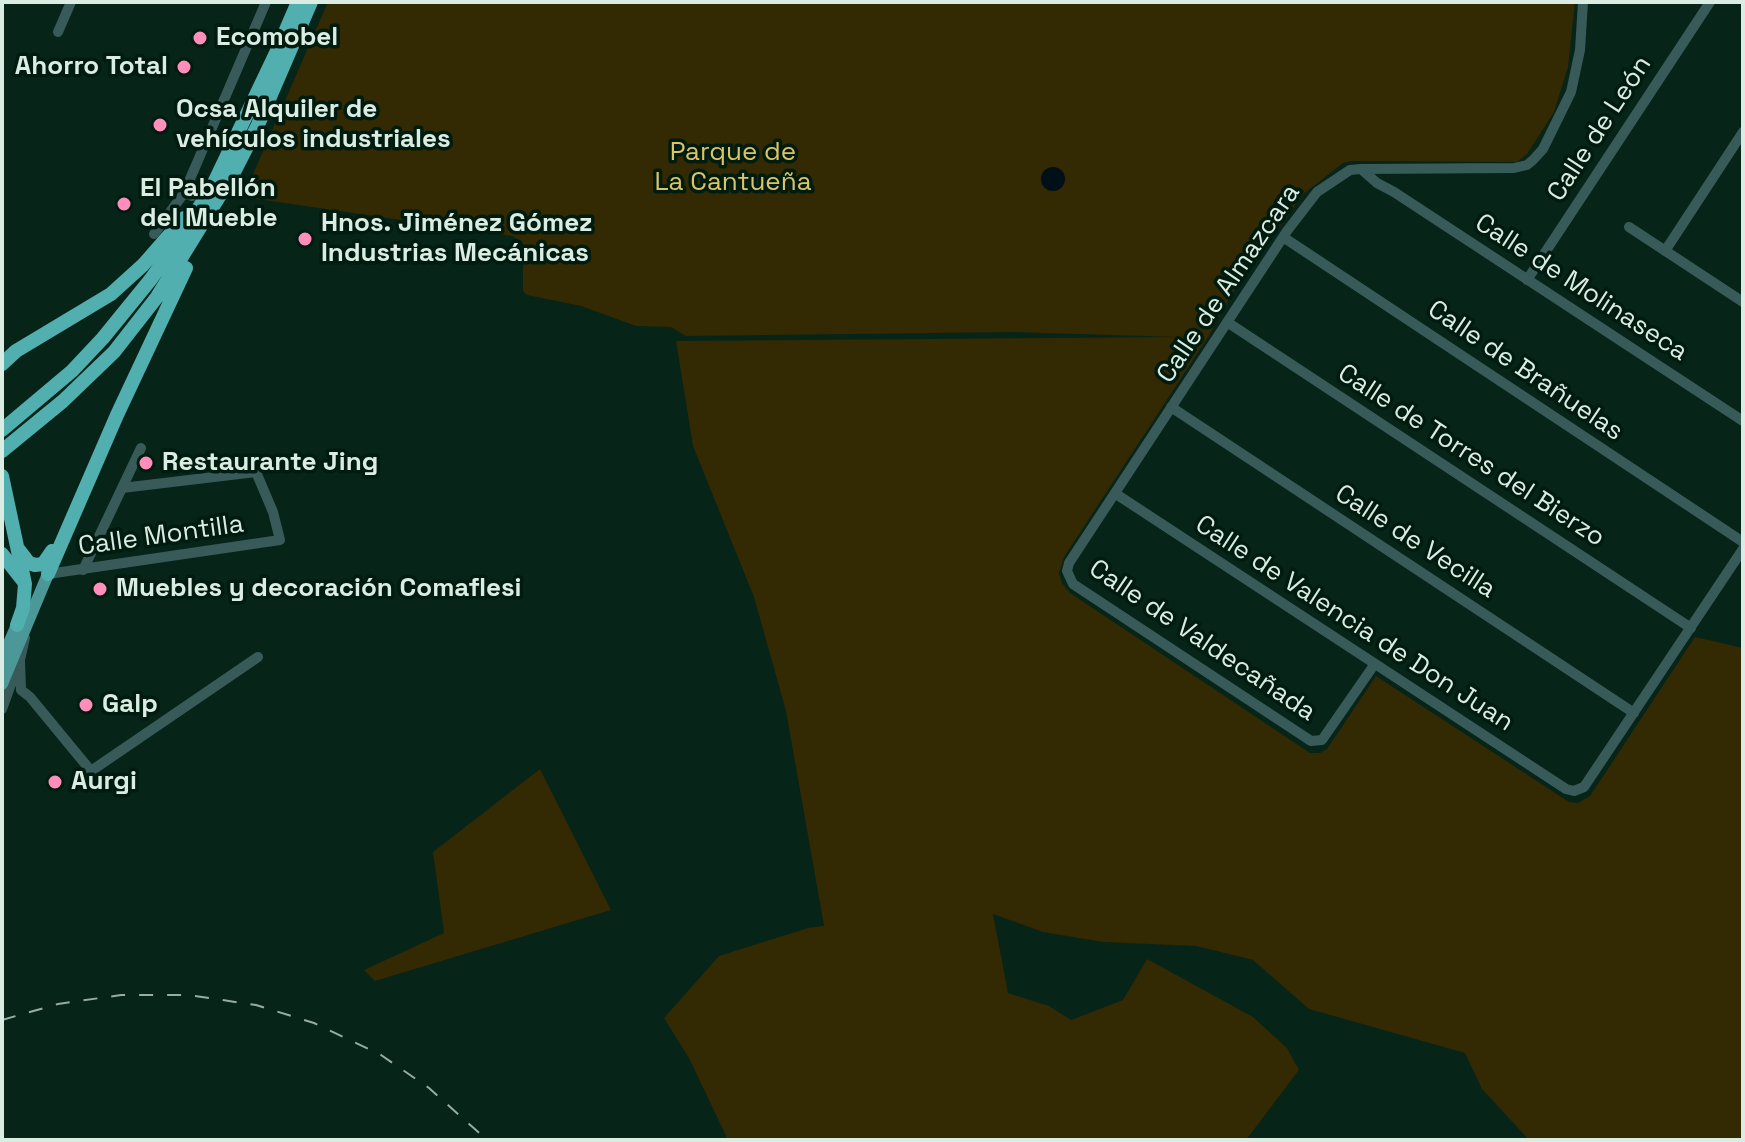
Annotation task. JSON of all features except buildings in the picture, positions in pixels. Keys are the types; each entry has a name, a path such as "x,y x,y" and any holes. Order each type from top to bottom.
{"highway":[{"path":"2,430 61,381 103,338 151,279 199,210 298,2"},
{"path":"48,574 172,295 233,174 311,2"},
{"path":"2,451 63,401 137,325 191,245 233,174"},
{"path":"2,364 16,351 111,294 143,265 208,188"},
{"path":"2,476 25,584 24,622"},
{"path":"19,549 29,563 35,565 49,558 70,511 89,479"},
{"path":"2,554 25,584"}],"main road":[{"path":"2,659 48,574"},
{"path":"2,684 24,622"}],"street":[{"path":"58,32 71,2"},
{"path":"154,234 184,193 266,2"},
{"name":"Calle de Almazcara","path":"1067,571 1069,563 1283,237 1317,192 1350,170 1514,168 1527,165 1543,149 1571,92 1580,50 1583,2"},
{"name":"Calle de León","path":"1527,280 1710,2"},
{"path":"1665,251 1743,132"},
{"name":"Calle de Molinaseca","path":"1361,169 1377,183 1743,421"},
{"path":"1394,192 1391,180 1395,169"},
{"path":"184,193 192,196 208,188"},
{"path":"1629,227 1743,302"},
{"name":"Calle de Brañuelas","path":"1283,237 1743,542"},
{"name":"Calle de Torres del Bierzo","path":"1227,322 1691,628"},
{"name":"Calle de Vecilla","path":"1171,407 1634,713"},
{"path":"83,570 141,448"},
{"name":"Calle Montilla","path":"48,574 280,540 273,512 256,472 122,488"},
{"name":"Calle de Valencia de Don Juan","path":"1116,494 1569,791 1584,787 1634,713"},
{"path":"1634,713 1743,549"},
{"name":"Calle de Valdecañada","path":"1067,571 1073,584 1311,741 1322,740 1374,665"},
{"path":"24,622 21,690 91,771 258,657"},
{"path":"2,708 20,660"},
{"path":"2,708 13,697 30,697"}],"green space":[{"name":"Parque de La Cantueña","path":"328,2 1575,2 1568,67 1554,112 1527,154 1517,162 1352,161 1343,163 1302,195 1283,223 1274,230 1233,292 1208,337 1064,557 1059,573 1070,593 1310,753 1327,749 1376,676 1569,802 1578,803 1590,796 1695,637 1743,648 1743,1140 1529,1140 1482,1089 1465,1053 1309,1009 1253,960 1196,946 1103,942 1043,932 993,914 1008,993 1049,1006 1071,1020 1123,1000 1147,959 1253,1017 1287,1048 1299,1070 1246,1140 728,1140 689,1058 664,1018 719,956 808,928 824,926 786,711 754,597 693,446 676,341 1176,337 1013,332 686,336 671,327 636,326 581,306 527,295 523,291 523,242 512,236 243,197"},
{"path":"540,769 611,910 375,981 364,970 444,933 433,852"}],"shaded area":[{"path":"1053,167 1061,171 1065,179 1061,187 1053,191 1045,187 1041,179 1045,171"}],"railway":[{"path":"2,1020 58,1004 121,995 188,995 256,1005 314,1023 381,1055 429,1088 487,1140"}],"place":[{"name":"Ecomobel","path":"200,38"},
{"name":"Ahorro Total","path":"184,67"},
{"name":"Ocsa Alquiler de vehículos industriales","path":"160,125"},
{"name":"El Pabellón del Mueble","path":"124,204"},
{"name":"Hnos. Jiménez Gómez Industrias Mecánicas","path":"305,239"},
{"name":"Restaurante Jing","path":"146,463"},
{"name":"Muebles y decoración Comaflesi","path":"100,589"},
{"name":"Galp","path":"86,705"},
{"name":"Aurgi","path":"55,782"}]}
